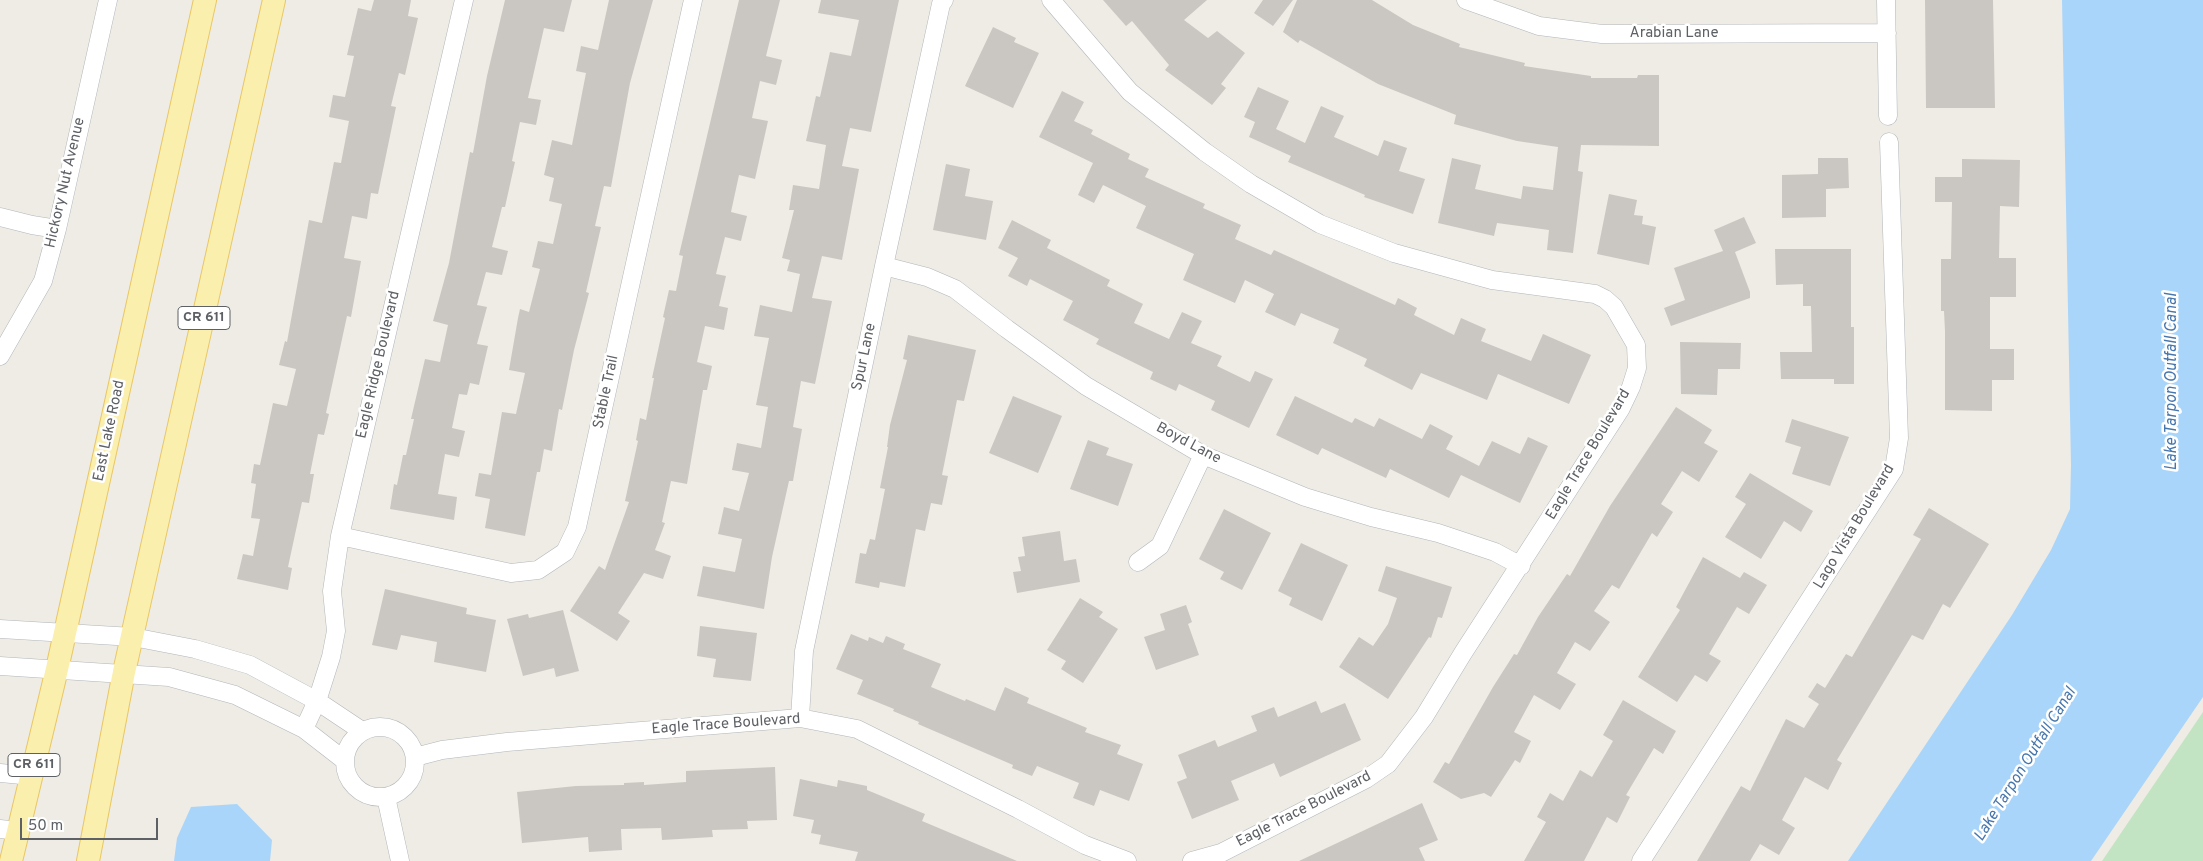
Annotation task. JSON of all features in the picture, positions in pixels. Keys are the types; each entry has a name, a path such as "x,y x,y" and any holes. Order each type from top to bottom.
{"main road":[{"name":"East Lake Road","path":"11,861 9,830 32,776 58,669 205,0"},
{"name":"CR 611","path":"88,861 124,672 134,637 274,0"}],"street":[{"name":"Hickory Nut Avenue","path":"0,356 43,281 57,229 108,0"},
{"name":"Eagle Ridge Boulevard","path":"304,729 317,701 331,657 336,631 332,591 340,536 464,0"},
{"name":"Stable Trail","path":"340,536 511,573 538,570 565,552 577,527 693,0"},
{"name":"Spur Lane","path":"800,718 804,651 940,4 944,0"},
{"name":"Eagle Trace Boulevard","path":"1051,0 1130,92 1204,152 1251,184 1320,224 1394,253 1492,280 1596,294 1614,307 1636,345 1636,368 1631,387 1621,408 1521,566 1463,653 1424,717 1388,764 1366,780 1221,853 1192,861"},
{"name":"Arabian Lane","path":"1466,0 1539,26 1602,34 1887,33"},
{"path":"1886,0 1888,116"},
{"name":"Lago Vista Boulevard","path":"1640,861 1894,469 1900,438 1889,142"},
{"path":"0,216 32,226 57,229"},
{"name":"Boyd Lane","path":"884,266 927,276 955,289 1086,386 1203,455 1305,497 1371,518 1438,533 1495,552 1521,566"},
{"path":"1138,562 1160,546 1203,455"},
{"path":"0,629 134,637 195,649 250,665 317,701 362,731"},
{"path":"0,666 124,672 169,677 235,695 304,729 344,760"},
{"name":"Eagle Trace Boulevard","path":"415,757 442,750 507,742 800,718 857,729 1018,809 1085,845 1127,861"},
{"path":"373,727 395,730 405,737 412,746 415,757 415,768 412,778 401,790 386,797 365,794 356,788 345,770 344,760 347,748 362,731 373,727"},
{"path":"0,773 32,776"},
{"path":"386,797 400,861"}],"green space":[{"path":"2203,712 2203,861 2102,861"}],"water":[{"name":"Lake Tarpon Outfall Canal","path":"2062,0 2203,0 2203,697 2091,861 1848,861 2012,615 2051,550 2070,509 2071,465"},
{"path":"237,804 272,840 270,861 174,861 177,838 191,807"}],"building":[{"path":"374,0 411,0 408,16 418,18 405,75 399,73 391,106 396,107 378,194 371,193 367,219 352,216 344,258 361,261 351,317 347,316 326,413 329,414 324,435 318,434 310,474 314,474 309,503 302,502 288,567 292,568 288,590 237,579 243,554 253,556 260,519 251,518 256,484 251,483 254,464 260,465 273,403 287,406 296,369 279,365 285,341 287,342 309,220 322,223 334,162 341,163 349,121 329,117 333,95 345,97 354,56 347,55 358,8 371,11"},
{"path":"505,0 572,0 564,32 544,28 528,98 541,100 536,125 520,122 512,161 515,162 505,207 502,207 492,247 508,251 502,275 486,272 477,305 487,307 477,344 488,346 479,385 470,383 467,395 459,394 452,428 465,431 459,457 445,454 438,494 457,497 454,520 390,509 394,484 397,485 403,455 406,455 414,419 411,419 425,359 440,362 448,325 433,321 449,263 470,152 473,153 487,76"},
{"path":"609,0 653,0 630,83 611,187 604,186 595,226 601,227 586,292 589,293 574,350 562,410 559,409 552,451 544,449 540,472 537,472 525,536 485,528 490,499 475,496 479,473 491,475 502,412 516,414 525,373 509,370 518,318 520,309 529,312 540,269 532,267 538,241 553,244 562,204 549,201 554,178 544,175 552,140 572,145 586,73 576,71 581,46 598,50"},
{"path":"739,0 780,0 766,56 782,60 776,85 760,81 752,118 768,121 755,179 739,175 731,212 747,216 741,241 725,237 716,274 726,276 719,306 728,308 724,330 705,326 697,362 712,366 707,390 703,390 687,484 671,481 662,522 665,523 655,550 671,556 663,579 644,573 618,613 630,621 617,641 570,611 599,566 605,570 629,502 625,501 638,441 636,440 640,418 646,420 654,378 652,378 665,318 663,317 669,290 676,291 683,256 679,255"},
{"path":"821,0 899,0 871,132 850,128 842,166 859,169 842,260 822,256 812,298 832,301 815,384 801,381 793,427 802,429 793,481 789,481 772,557 764,609 697,596 703,566 735,572 742,539 718,534 724,507 739,511 749,473 732,470 737,443 761,448 768,407 756,405 769,338 754,336 760,305 792,312 800,274 787,271 790,260 782,258 794,210 789,210 793,185 819,189 826,145 806,141 816,96 820,97 830,52 851,56 859,20 818,13"},
{"path":"1103,0 1207,0 1184,20 1208,38 1217,31 1245,53 1221,84 1226,88 1212,105 1165,70 1169,65 1132,21 1126,26"},
{"path":"1263,0 1293,0 1273,26 1254,13"},
{"path":"1297,0 1372,0 1413,25 1460,44 1459,47 1525,63 1524,66 1591,76 1591,78 1637,78 1638,75 1659,75 1659,146 1581,145 1578,171 1583,172 1573,253 1547,250 1549,230 1497,223 1494,236 1438,223 1452,158 1481,165 1475,189 1521,199 1523,186 1553,190 1558,147 1517,141 1454,124 1456,115 1378,84 1300,40 1298,43 1283,32"},
{"path":"1925,0 1993,0 1995,108 1926,108"},
{"path":"993,27 1016,38 1014,42 1039,53 1013,108 965,86"},
{"path":"1258,87 1289,101 1276,129 1305,143 1321,106 1344,116 1334,137 1378,156 1384,140 1407,148 1399,171 1425,179 1413,214 1364,197 1365,195 1288,162 1291,156 1249,137 1255,122 1244,117"},
{"path":"1062,91 1084,102 1074,121 1093,130 1091,134 1130,154 1128,159 1149,169 1145,177 1205,204 1203,208 1241,225 1235,239 1271,255 1274,250 1395,305 1398,298 1417,308 1414,315 1454,335 1461,318 1486,329 1481,341 1531,361 1543,334 1591,355 1569,404 1498,374 1487,400 1421,373 1412,390 1364,366 1367,359 1333,343 1339,329 1301,313 1295,326 1265,312 1274,294 1245,280 1235,303 1183,280 1194,254 1136,228 1146,206 1103,185 1094,203 1078,195 1093,163 1039,137"},
{"path":"1818,158 1848,158 1849,188 1826,189 1826,217 1782,218 1782,175 1818,174"},
{"path":"1962,159 2020,160 2019,207 2000,206 1999,258 2016,258 2016,297 1990,297 1990,349 2014,349 2014,380 1992,380 1992,411 1945,410 1945,331 1944,311 1941,311 1941,259 1951,259 1952,202 1935,202 1935,177 1962,177"},
{"path":"946,164 970,169 965,196 993,201 986,240 933,230"},
{"path":"1609,194 1637,200 1634,215 1643,216 1642,224 1656,227 1649,265 1597,254"},
{"path":"1744,217 1756,243 1735,252 1750,292 1750,298 1671,326 1664,308 1685,300 1674,268 1723,251 1714,230"},
{"path":"1012,220 1051,240 1047,248 1110,280 1107,286 1143,304 1134,323 1169,339 1182,312 1202,321 1191,343 1222,356 1217,366 1250,382 1255,371 1273,379 1249,428 1211,410 1215,401 1179,384 1176,391 1150,379 1153,372 1096,344 1099,339 1063,320 1073,301 1030,279 1027,286 1008,276 1018,258 998,248"},
{"path":"1775,249 1851,249 1851,327 1854,327 1854,384 1834,384 1834,379 1781,379 1780,352 1812,352 1811,306 1803,306 1803,284 1776,285"},
{"path":"908,335 976,350 964,401 957,400 942,475 948,476 942,505 931,503 925,531 916,529 905,587 880,582 879,588 855,583 860,553 866,554 870,539 875,540 885,489 880,488 890,425 907,360 903,359"},
{"path":"1680,342 1741,343 1740,369 1718,369 1717,395 1681,394"},
{"path":"1013,396 1062,416 1038,473 989,453"},
{"path":"1295,396 1352,423 1355,418 1374,427 1379,418 1422,439 1430,424 1453,436 1446,449 1479,466 1492,441 1520,454 1528,437 1548,446 1520,503 1461,475 1449,498 1390,469 1386,478 1322,448 1318,455 1276,435"},
{"path":"1676,407 1712,430 1704,443 1718,451 1699,482 1682,471 1661,504 1673,512 1657,537 1652,533 1619,589 1612,585 1594,611 1610,622 1590,651 1575,642 1557,673 1576,684 1560,710 1534,695 1514,732 1531,741 1520,763 1515,760 1491,797 1484,793 1461,799 1433,782 1445,762 1449,764 1493,687 1514,654 1517,655 1538,617 1567,574 1570,576 1610,506"},
{"path":"1792,419 1849,437 1830,486 1792,474 1801,447 1785,442"},
{"path":"1088,440 1109,448 1106,455 1133,464 1118,506 1070,489"},
{"path":"1750,473 1813,511 1801,532 1784,521 1761,559 1725,537 1746,504 1735,497"},
{"path":"1929,508 1989,544 1950,608 1943,604 1923,640 1912,635 1837,760 1842,763 1828,790 1805,777 1782,820 1795,828 1779,855 1760,844 1750,861 1697,861 1741,786 1750,791 1786,719 1804,728 1819,704 1808,697 1817,683 1825,688 1846,654 1852,657 1921,539 1913,535"},
{"path":"1224,509 1271,533 1242,590 1220,579 1224,572 1199,559"},
{"path":"1060,531 1064,561 1076,559 1080,582 1017,593 1013,572 1021,571 1018,557 1025,556 1022,537"},
{"path":"1301,543 1348,565 1322,621 1289,605 1292,598 1278,591"},
{"path":"1703,557 1740,578 1744,572 1767,585 1749,614 1737,607 1709,654 1721,661 1707,682 1695,675 1677,702 1638,677 1680,610 1676,607"},
{"path":"1386,566 1452,587 1442,618 1438,617 1431,638 1429,637 1388,699 1339,667 1359,637 1373,646 1388,624 1397,598 1378,591"},
{"path":"385,589 467,608 466,614 496,620 486,672 434,662 437,642 401,635 397,650 372,645"},
{"path":"1080,598 1103,612 1099,617 1118,629 1083,683 1061,669 1066,661 1047,650"},
{"path":"1186,605 1192,622 1188,624 1199,655 1156,670 1144,637 1165,630 1160,614"},
{"path":"563,610 579,671 556,677 554,668 523,676 507,619 528,614 529,618"},
{"path":"700,626 757,633 751,681 713,677 716,659 697,656"},
{"path":"851,634 868,641 869,637 883,643 886,636 905,644 903,649 941,664 931,687 965,701 966,699 995,711 1005,687 1029,698 1027,703 1087,728 1085,732 1121,745 1117,754 1143,764 1129,801 1100,790 1094,806 1073,798 1079,783 1037,766 1032,776 1012,768 1013,765 918,724 919,722 893,711 894,709 857,694 863,680 836,669"},
{"path":"1623,700 1676,731 1663,754 1654,748 1626,795 1630,797 1617,823 1607,817 1584,861 1524,861 1546,822 1537,817 1550,793 1563,801 1580,770 1592,777 1613,741 1603,735"},
{"path":"1316,701 1321,713 1345,703 1361,740 1280,777 1274,763 1231,781 1239,800 1192,819 1177,782 1187,778 1178,755 1215,740 1218,747 1257,731 1251,716 1274,707 1278,717"},
{"path":"775,767 777,820 747,821 748,829 712,830 713,837 662,840 661,828 621,829 622,850 589,852 588,837 522,843 517,792 576,786 624,785 624,783 644,782 644,785 686,782 686,771"},
{"path":"800,779 837,787 838,780 867,786 867,790 925,814 922,821 1017,861 855,861 858,852 819,844 821,835 811,833 814,820 793,816"},
{"path":"1422,803 1438,840 1419,848 1425,861 1299,861"}]}
